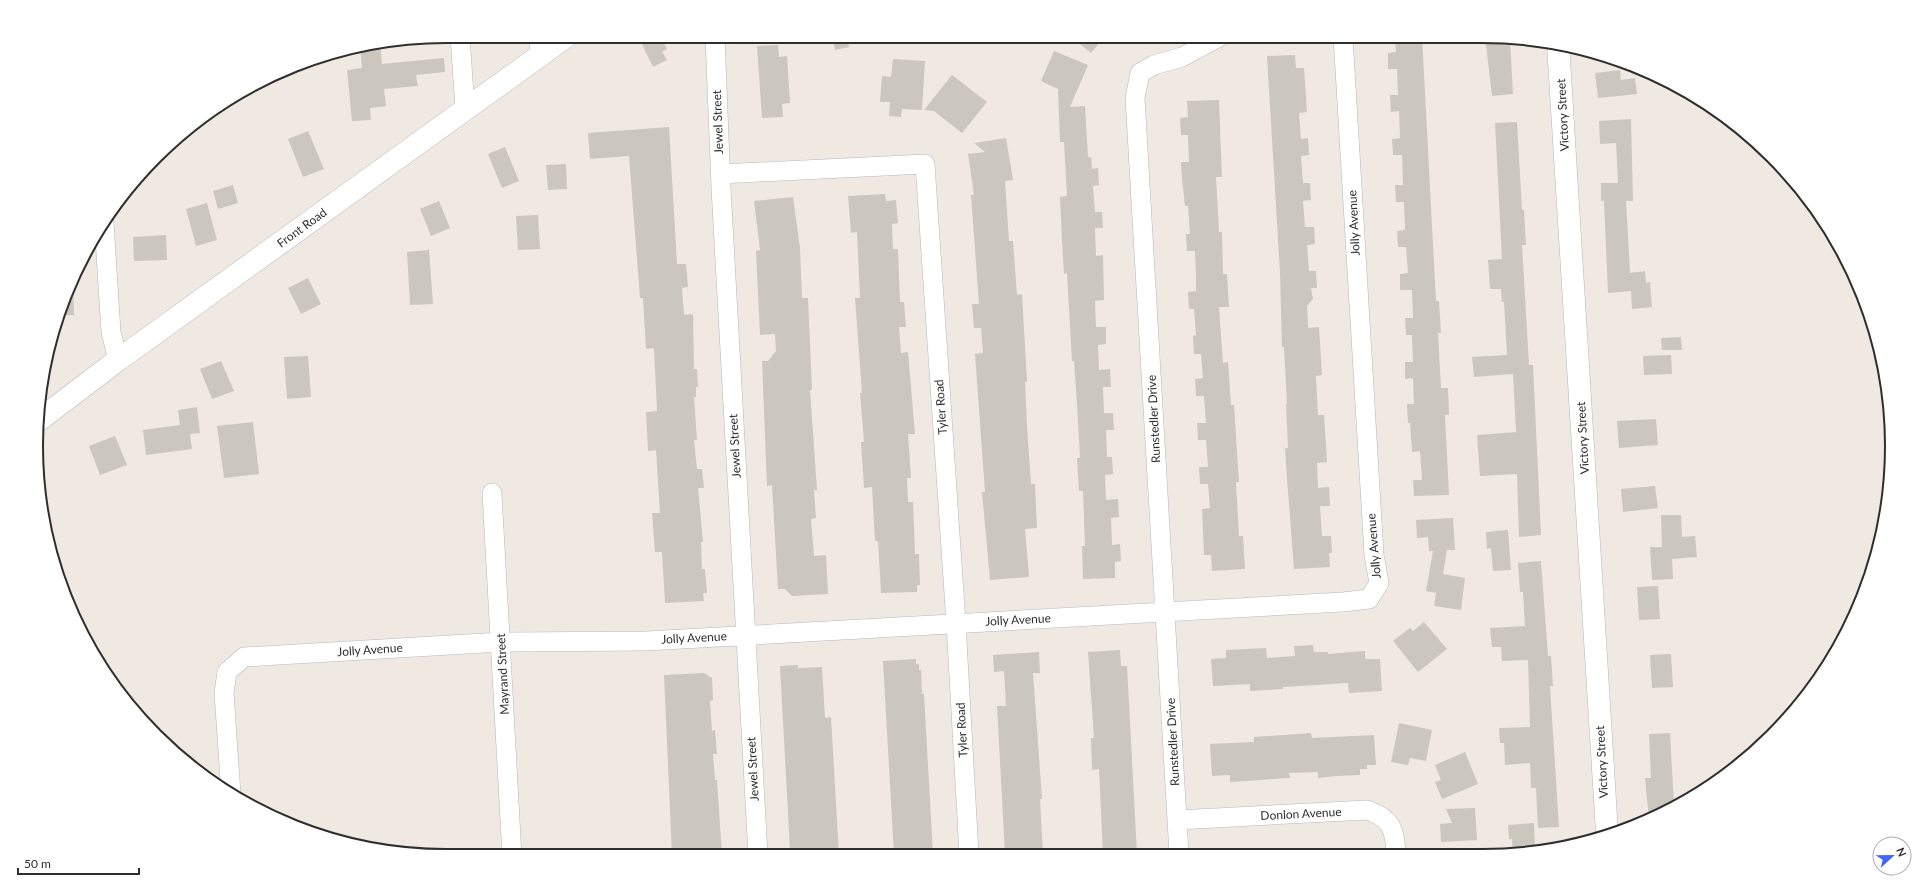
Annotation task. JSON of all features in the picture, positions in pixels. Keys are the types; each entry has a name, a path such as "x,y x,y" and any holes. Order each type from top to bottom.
{"street":[{"path":"460,43 464,109"},
{"name":"Jewel Street","path":"715,43 720,174 758,849"},
{"name":"Runstedler Drive","path":"1179,849 1136,98 1140,73 1154,65 1182,57 1208,43"},
{"name":"Jolly Avenue","path":"230,786 224,693 227,672 244,657 501,642 641,641 1343,602 1369,599 1378,583 1374,555 1343,43"},
{"name":"Front Road","path":"44,416 118,360 422,142 540,45"},
{"name":"Victory Street","path":"1558,51 1607,829"},
{"name":"Tyler Road","path":"720,174 925,164 956,623 969,849"},
{"path":"105,232 111,332 118,360"},
{"name":"Mayrand Street","path":"492,493 512,849"},
{"name":"Donlon Avenue","path":"1177,820 1367,810 1380,814 1391,825 1396,837 1396,849"}],"building":[{"path":"641,43 664,43 667,49 662,52 667,60 653,67"},
{"path":"834,43 848,43 849,47 835,50"},
{"path":"1079,43 1099,43 1091,53"},
{"path":"1395,43 1422,43 1436,301 1439,301 1441,333 1438,333 1441,388 1448,388 1449,415 1445,415 1449,495 1414,496 1413,480 1422,480 1420,451 1412,452 1410,423 1408,423 1407,404 1414,404 1413,378 1405,379 1405,362 1413,362 1412,335 1406,335 1405,318 1413,318 1412,290 1400,290 1400,274 1408,273 1406,247 1398,247 1397,231 1405,230 1404,202 1396,202 1395,185 1403,185 1402,155 1393,155 1392,139 1400,138 1399,111 1391,112 1390,95 1398,95 1397,69 1388,69 1388,53 1396,52"},
{"path":"1486,43 1510,44 1513,94 1492,96"},
{"path":"778,45 779,57 787,56 790,103 782,104 783,117 762,118 757,46"},
{"path":"381,48 382,64 444,58 445,72 416,75 418,86 384,89 386,106 370,108 371,120 352,121 347,70 362,68 361,53"},
{"path":"1054,51 1088,65 1070,107 1085,106 1088,157 1091,157 1092,169 1098,168 1099,185 1093,186 1095,212 1102,212 1103,228 1095,228 1096,256 1103,255 1104,300 1095,301 1096,327 1106,327 1106,344 1098,345 1099,370 1110,369 1111,387 1103,387 1104,413 1113,413 1114,430 1106,430 1107,457 1112,457 1113,474 1105,475 1106,500 1118,499 1119,517 1111,518 1112,545 1120,544 1121,561 1115,562 1115,578 1083,579 1082,546 1085,546 1083,491 1079,491 1077,458 1080,458 1077,404 1074,361 1072,361 1067,273 1064,274 1060,197 1067,196 1064,142 1060,142 1058,89 1041,81"},
{"path":"1295,55 1296,68 1304,68 1307,112 1299,113 1301,139 1308,138 1309,155 1301,156 1303,183 1310,183 1311,200 1303,201 1305,227 1314,227 1315,244 1307,245 1309,271 1316,271 1317,288 1311,288 1313,299 1307,306 1308,328 1319,327 1322,375 1316,376 1318,415 1324,415 1327,462 1317,463 1318,488 1329,487 1330,506 1320,506 1322,536 1331,536 1332,553 1329,553 1330,567 1294,569 1285,448 1288,448 1287,404 1284,347 1282,347 1280,273 1267,56"},
{"path":"893,59 925,61 922,110 902,109 901,117 889,116 890,102 880,102 882,76 891,77"},
{"path":"1620,70 1621,80 1635,78 1637,94 1598,98 1595,73"},
{"path":"952,75 987,102 962,133 934,111 924,110"},
{"path":"1219,100 1222,177 1216,177 1219,232 1222,232 1223,274 1227,274 1229,307 1219,307 1223,363 1228,362 1231,405 1234,405 1239,482 1236,482 1239,536 1243,536 1245,569 1212,571 1211,555 1204,555 1202,509 1210,508 1208,484 1200,484 1199,467 1208,467 1206,440 1198,440 1197,423 1206,423 1204,396 1196,396 1195,379 1203,378 1201,354 1194,354 1193,336 1196,335 1194,309 1189,309 1188,292 1196,291 1195,251 1187,251 1186,234 1190,234 1188,206 1185,206 1181,162 1189,162 1188,135 1181,135 1180,118 1188,117 1187,101"},
{"path":"1631,119 1633,201 1626,201 1630,273 1645,271 1646,283 1650,282 1652,307 1632,309 1631,291 1608,293 1604,201 1601,201 1601,183 1618,183 1616,143 1600,144 1599,121"},
{"path":"1517,122 1522,210 1524,210 1526,245 1522,245 1529,365 1533,365 1541,535 1519,537 1517,474 1480,476 1477,435 1516,432 1513,374 1474,377 1472,357 1507,355 1504,302 1502,302 1501,289 1490,289 1488,260 1502,259 1495,123"},
{"path":"669,127 677,264 686,264 688,287 682,288 684,315 693,314 694,369 697,369 698,387 696,387 696,397 694,397 697,440 694,440 697,469 702,469 704,488 698,488 703,542 701,542 702,569 705,569 707,593 703,593 704,601 665,603 662,552 655,552 652,513 660,513 656,450 648,451 646,412 657,411 654,348 646,349 643,298 640,298 629,156 590,159 588,133"},
{"path":"308,131 324,169 303,177 288,139"},
{"path":"1006,138 1013,180 1005,181 1009,241 1013,241 1017,295 1022,294 1027,381 1025,382 1027,426 1031,484 1035,484 1037,528 1025,529 1029,577 990,580 982,492 985,492 975,354 983,353 981,328 974,328 972,304 979,304 971,195 974,195 968,154 985,152 974,143"},
{"path":"505,147 519,181 502,188 488,154"},
{"path":"566,164 567,189 548,190 546,165"},
{"path":"233,185 238,203 218,209 213,191"},
{"path":"885,194 886,201 896,200 898,223 892,224 893,249 898,249 900,302 904,302 906,327 899,327 901,353 908,352 915,434 908,434 911,478 907,478 908,502 913,502 915,554 919,554 920,585 917,585 917,592 881,593 878,541 875,541 872,487 864,488 861,442 864,442 860,393 862,393 855,298 860,298 857,232 851,233 848,196"},
{"path":"793,197 800,248 802,298 808,298 812,390 810,390 817,490 814,490 816,518 811,519 814,556 826,555 828,594 792,596 785,589 778,589 772,485 767,486 762,361 768,361 776,351 775,334 760,335 756,251 760,250 754,201"},
{"path":"439,201 450,228 431,236 420,209"},
{"path":"207,203 217,240 196,246 186,209"},
{"path":"538,215 540,249 518,250 516,216"},
{"path":"166,235 167,260 134,261 133,237"},
{"path":"429,250 433,304 410,305 407,252"},
{"path":"308,278 321,304 301,314 288,288"},
{"path":"73,294 74,315 64,315"},
{"path":"1681,337 1682,350 1662,350 1661,338"},
{"path":"1671,355 1672,374 1644,375 1643,356"},
{"path":"308,356 311,397 287,399 284,357"},
{"path":"221,361 234,391 212,399 200,369"},
{"path":"197,407 200,433 190,434 192,449 146,455 143,430 180,425 178,410"},
{"path":"1656,419 1658,445 1619,448 1617,421"},
{"path":"253,422 259,474 224,478 217,426"},
{"path":"115,436 127,465 100,475 89,446"},
{"path":"1655,486 1658,508 1623,512 1621,489"},
{"path":"1661,515 1681,515 1682,537 1695,536 1697,557 1672,559 1673,579 1652,580 1650,547 1662,547"},
{"path":"1453,518 1455,550 1447,550 1443,574 1465,578 1461,610 1434,606 1436,593 1426,591 1433,551 1429,551 1428,537 1417,538 1416,520"},
{"path":"1508,530 1511,570 1493,571 1491,548 1487,549 1486,532"},
{"path":"1541,561 1548,656 1551,656 1553,686 1550,686 1559,827 1538,828 1536,788 1531,788 1530,763 1505,765 1504,743 1500,743 1499,728 1530,727 1528,660 1502,661 1501,647 1492,647 1490,628 1525,626 1523,592 1520,592 1518,563"},
{"path":"1658,586 1660,619 1639,620 1637,587"},
{"path":"1424,622 1447,649 1418,672 1393,641 1410,628 1413,631"},
{"path":"1313,645 1314,652 1328,652 1328,654 1365,651 1365,659 1380,659 1382,691 1349,693 1348,683 1283,687 1283,689 1250,691 1250,684 1213,686 1211,659 1226,658 1226,650 1266,648 1267,658 1295,656 1294,646"},
{"path":"1120,650 1121,666 1127,666 1137,849 1103,849 1099,769 1092,770 1091,738 1094,738 1088,652"},
{"path":"1039,652 1040,673 1033,673 1042,799 1040,799 1043,849 1005,849 997,706 1006,706 1004,671 994,672 993,655"},
{"path":"1671,654 1673,687 1652,688 1650,655"},
{"path":"916,659 916,664 919,664 919,670 921,670 922,694 924,694 933,849 894,849 883,661"},
{"path":"798,665 798,668 822,667 825,718 831,717 839,849 790,849 780,666"},
{"path":"704,673 712,678 713,700 710,701 712,731 715,730 717,754 713,754 715,780 717,780 722,849 672,849 664,675"},
{"path":"1399,723 1432,730 1426,761 1410,758 1408,765 1391,762"},
{"path":"1311,733 1312,738 1374,735 1376,765 1367,765 1367,769 1360,769 1360,775 1318,778 1318,772 1289,773 1290,778 1230,782 1230,775 1212,776 1210,744 1254,742 1254,737"},
{"path":"1670,733 1674,800 1648,812 1645,778 1651,778 1649,734"},
{"path":"1465,752 1478,784 1442,799 1435,782 1441,780 1435,765"},
{"path":"1475,808 1477,840 1441,842 1440,824 1452,823 1446,809"},
{"path":"1534,823 1535,846 1513,848 1512,839 1509,839 1508,825"}]}
